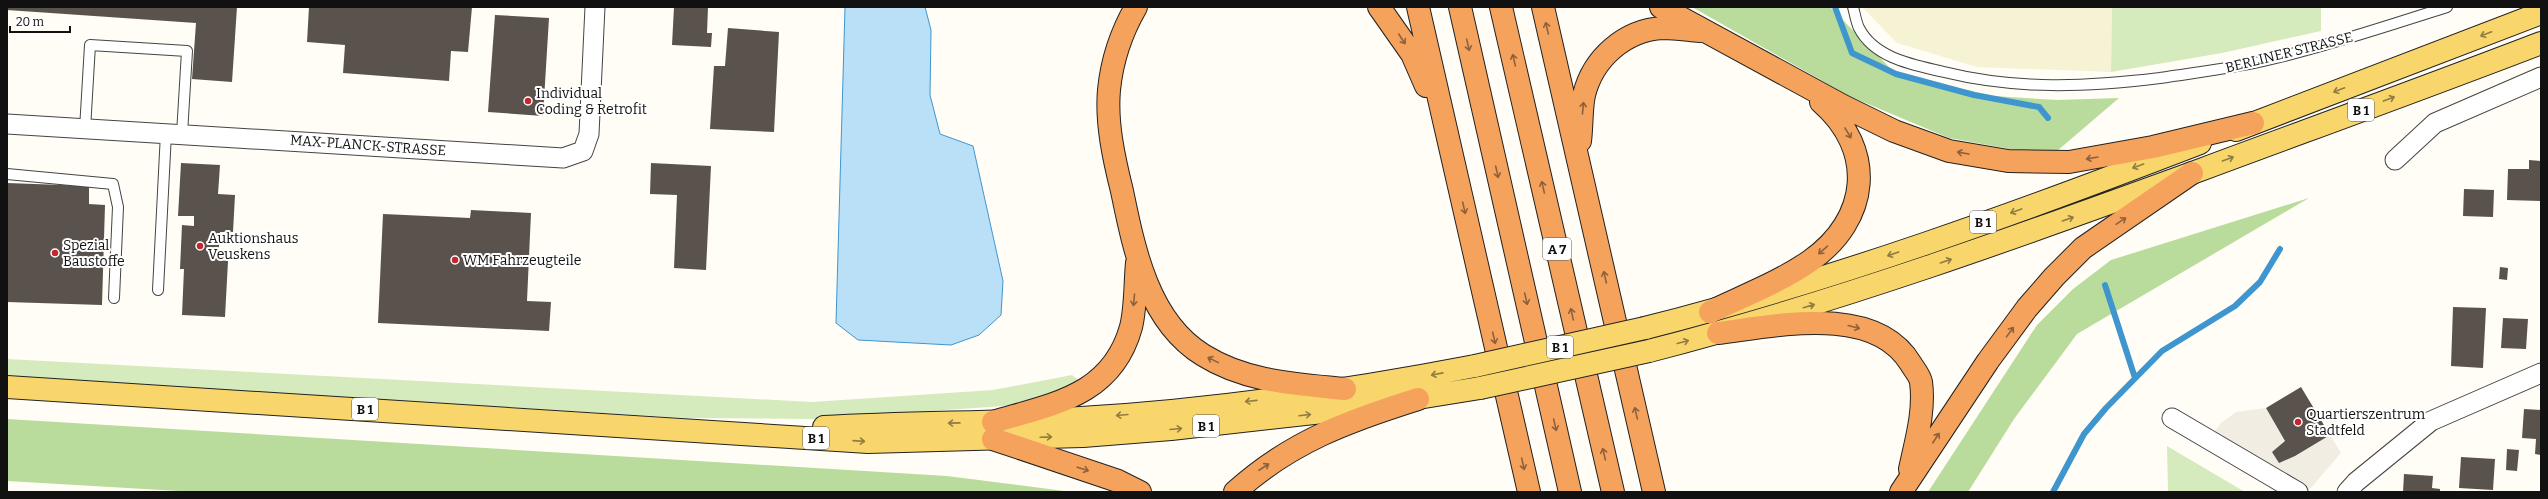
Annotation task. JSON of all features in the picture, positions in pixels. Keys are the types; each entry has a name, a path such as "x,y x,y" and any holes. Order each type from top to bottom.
{"highway":[{"path":"1136,7 1126,26 1114,58 1109,91 1110,125 1114,158 1137,261 1158,304 1175,331 1202,355 1241,374 1287,383 1345,389"},
{"path":"1379,7 1412,54 1446,129"},
{"path":"1418,7 1529,492"},
{"path":"1460,7 1570,492"},
{"name":"A 7","path":"1501,7 1613,492"},
{"path":"1542,7 1579,161 1654,492"},
{"path":"1662,7 1802,85 1894,131 1949,150 2008,161 2069,162 2153,147 2253,123"},
{"path":"1579,161 1584,95 1595,68 1613,46 1634,34 1663,28 1707,32"},
{"path":"1710,312 1810,261 1831,242 1849,218 1859,191 1860,165 1852,140 1837,116 1802,85"},
{"path":"1904,488 1988,361 2027,308 2054,277 2083,248 2192,173"},
{"path":"993,431 1071,399 1102,378 1122,352 1132,325 1137,261"},
{"path":"1718,333 1809,323 1848,325 1888,340 1906,355 1921,380 1923,405 1904,488"},
{"path":"1234,492 1261,468 1303,443 1354,419 1418,399"},
{"path":"993,431 1118,481 1140,492"}],"main road":[{"name":"B 1","path":"993,431 1345,389 1475,366 1710,312 1830,275 1948,235 2253,123 2535,14"},
{"name":"B 1","path":"7,387 722,432 867,425 1083,436 1268,420 1418,399 1480,388 1649,351 1718,333 1838,297 1956,258 2538,46"}],"street":[{"name":"MAX-PLANCK-STRASSE","path":"7,124 563,158 583,151 589,134 595,7"},
{"path":"2395,160 2436,123 2541,77"},
{"path":"2347,492 2356,482 2431,421 2541,373"},
{"path":"2172,418 2298,492"}],"lane":[{"name":"BERLINER STRASSE","path":"1853,7 1859,28 1868,40 1898,60 1970,79 2059,87 2128,82 2221,69 2275,59 2337,42 2447,7"},
{"path":"85,129 90,45 187,51 174,134 158,290"},
{"path":"7,174 113,184 118,207 114,298"}],"shaded area":[{"path":"1862,7 2112,7 2111,72 1977,67 1897,43"},
{"path":"2266,408 2285,441 2273,452 2279,462 2295,456 2330,435 2341,453 2309,490 2215,431 2221,423 2236,412"}],"green space":[{"path":"1692,7 1830,7 1896,74 1994,96 2057,100 2119,98 2057,151 2010,149 1949,138 1849,96"},
{"path":"2112,7 2321,7 2321,31 2222,53 2111,72"},
{"path":"2309,198 2077,334 2014,419 1968,492 1928,492 2037,325 2073,289 2111,260"},
{"path":"7,359 812,402 993,390 1072,375 1081,382 1056,396 1018,405 814,419 686,418 7,377"},
{"path":"7,419 947,476 1072,492 196,492 7,481"},
{"path":"2167,446 2245,492 2168,492"}],"water":[{"path":"845,7 925,7 931,30 930,95 940,134 973,146 1003,281 1001,315 979,335 951,345 858,340 836,323"}],"building":[{"path":"7,7 237,7 232,82 192,79 196,23 7,10"},
{"path":"309,7 472,7 468,52 451,51 449,81 343,73 345,45 307,42"},
{"path":"674,7 708,7 707,33 712,33 711,47 672,45"},
{"path":"495,15 549,18 543,116 488,112"},
{"path":"728,28 779,32 774,132 710,129 714,66 725,66"},
{"path":"2529,160 2541,161 2541,201 2507,200 2508,169 2529,169"},
{"name":"Auktionshaus Veuskens","path":"181,163 220,165 218,194 235,195 233,232 220,232 218,260 228,261 225,317 182,315 184,269 180,269 182,225 194,226 194,216 178,216"},
{"path":"651,163 711,166 706,270 674,268 677,195 650,194"},
{"name":"Spezial Baustoffe","path":"7,183 89,186 89,204 105,205 102,305 7,302"},
{"path":"2464,189 2494,190 2493,217 2463,216"},
{"name":"WM Fahrzeugteile","path":"471,210 531,213 527,301 551,302 549,331 378,323 383,214 470,218"},
{"path":"2500,267 2508,268 2507,280 2499,279"},
{"path":"2453,307 2486,308 2483,368 2451,366"},
{"path":"2503,318 2528,319 2526,349 2501,348"},
{"name":"Quartierszentrum Stadtfeld","path":"2301,387 2330,435 2295,456 2279,463 2272,452 2285,441 2266,408"},
{"path":"2524,409 2541,410 2541,455 2535,454 2536,439 2522,438"},
{"path":"2507,449 2519,450 2517,471 2506,470"},
{"path":"2461,457 2495,459 2493,490 2459,488"},
{"path":"2404,474 2433,476 2432,488 2440,489 2440,492 2403,492"}],"waterway":[{"path":"1835,7 1852,53 1896,74 1974,95 2039,107 2048,118"},
{"path":"2053,492 2084,434 2106,408 2162,351 2235,306 2260,282 2280,249"},
{"path":"2105,285 2135,378"}],"place":[{"name":"Individual Coding & Retrofit","path":"528,101"},
{"name":"Auktionshaus Veuskens","path":"200,246"},
{"name":"Spezial Baustoffe","path":"55,253"},
{"name":"WM Fahrzeugteile","path":"455,260"},
{"name":"Quartierszentrum Stadtfeld","path":"2298,422"}]}
